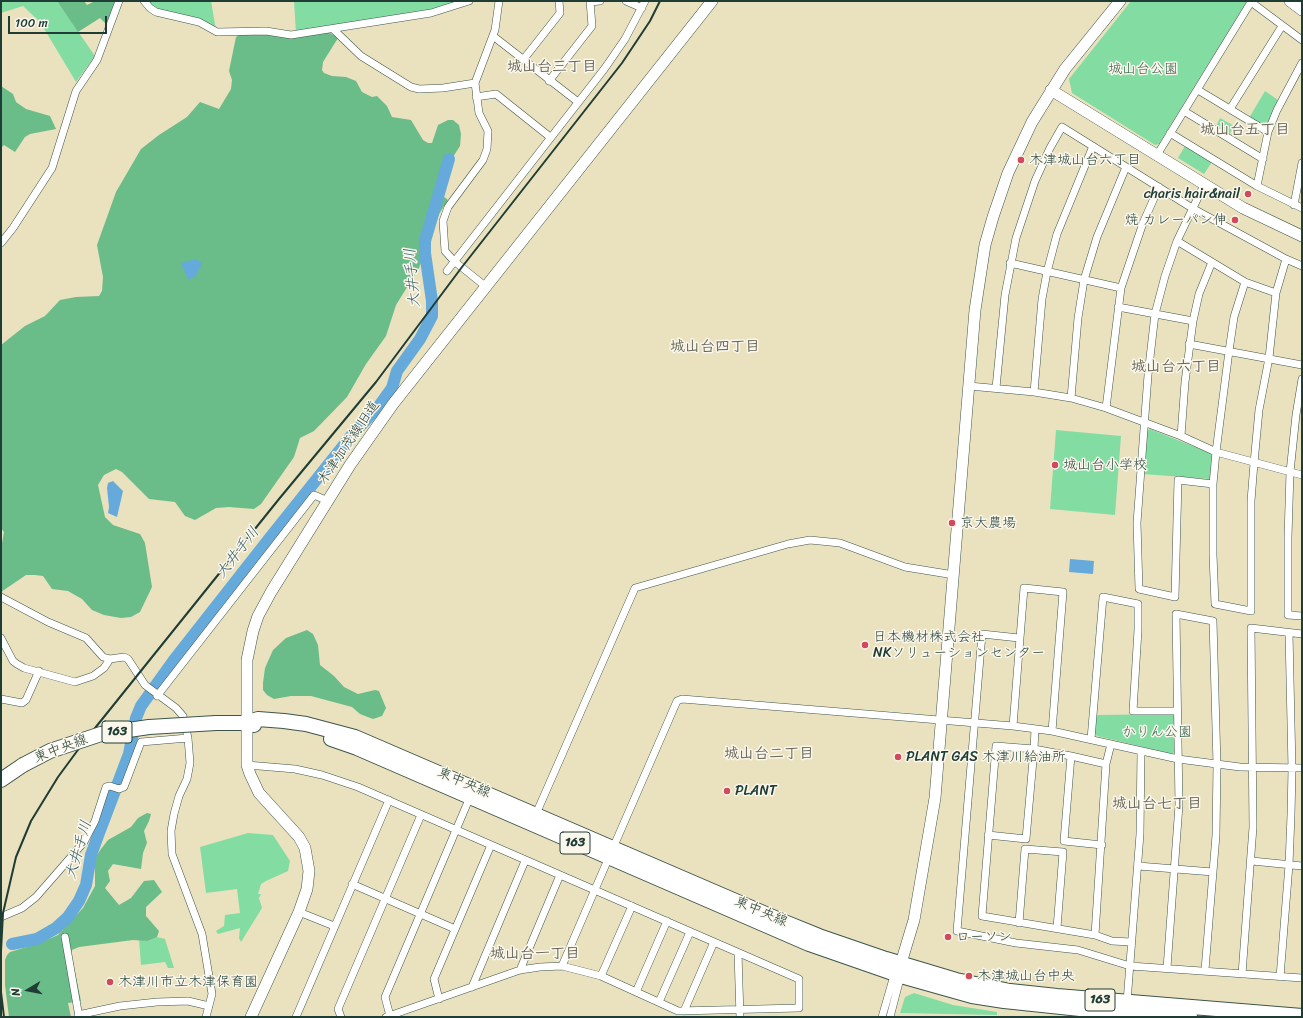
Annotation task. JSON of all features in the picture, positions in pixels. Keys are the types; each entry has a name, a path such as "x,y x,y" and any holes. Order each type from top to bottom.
{"highway":[{"name":"東中央線","path":"246,723 258,719 284,721 306,724 355,737 536,814 611,853"},
{"name":"東中央線","path":"1,780 23,765 50,751 101,734 150,727 216,723 246,723 287,728 325,737 357,748 470,797 811,933 899,971 972,996 1112,1014 1190,1017"},
{"name":"東中央線","path":"899,971 956,980 1010,991 1302,1016"}],"street":[{"path":"1,243 13,228 52,168 76,91 97,60 119,1"},
{"path":"144,1 156,12 198,22 221,33 266,31 291,35 431,13 469,1"},
{"path":"485,286 454,261 446,251 443,221 448,207 483,160 488,143 488,132 479,113 475,83 498,19 499,1"},
{"path":"523,60 560,13 559,1"},
{"path":"549,81 592,26 590,1 600,1"},
{"path":"446,271 626,39 644,5 626,1"},
{"name":"木津加茂線旧道","path":"157,696 314,495 328,501 388,410 712,1"},
{"path":"882,1017 899,971 914,920 928,846 935,798 978,285 993,217 1019,147 1051,90 1076,54 1120,1"},
{"path":"1290,1 1302,10"},
{"path":"1157,155 1251,2 1302,40"},
{"path":"1230,109 1282,26"},
{"path":"333,29 361,56 411,87 419,89 443,88 475,83"},
{"path":"492,36 578,102"},
{"path":"1257,186 1268,132 1277,110 1302,63"},
{"path":"1051,90 1243,208 1302,236"},
{"path":"1198,90 1268,132"},
{"path":"476,97 496,94 550,137"},
{"path":"1184,111 1263,159"},
{"path":"996,388 1004,295 1010,264 1025,208 1050,148 1062,127 1192,208 1286,259 1302,266"},
{"path":"1170,133 1257,186 1302,208"},
{"path":"1034,392 1042,299 1047,272 1057,234 1093,146"},
{"path":"1294,205 1302,163"},
{"path":"1071,398 1078,318 1084,280 1097,237 1126,167"},
{"path":"1204,185 1178,241 1165,276 1155,314 1144,422 1137,523 1138,588 1175,596 1178,480 1213,484"},
{"path":"1106,408 1121,288 1143,223 1159,187"},
{"path":"1178,241 1245,282 1276,293"},
{"path":"1245,282 1234,318 1228,351 1213,484 1215,604 1251,611 1251,501 1259,410 1269,358 1276,293 1286,259"},
{"path":"1181,436 1192,321 1212,262"},
{"path":"1010,264 1121,288"},
{"path":"1118,307 1192,321"},
{"path":"1189,344 1302,365"},
{"path":"1302,380 1296,415 1290,472 1288,537 1288,615 1302,616"},
{"path":"969,386 1034,392 1071,398 1106,408 1144,422 1181,436 1216,452 1302,475"},
{"path":"251,1017 299,912 309,880 305,848 290,825 259,793 252,779 248,765 246,723 247,660 253,631 258,616 271,592 328,501"},
{"path":"536,814 635,588 788,544 810,540 840,544 905,567 954,575"},
{"path":"1013,726 1024,588 1063,592 1052,731"},
{"path":"1,597 48,622 86,638 103,657 110,659 124,657 128,659 145,685 157,696 176,708 183,716 188,738 190,763 187,778 179,796 174,814 171,831 172,854 202,934 212,994 206,1017"},
{"path":"1091,739 1102,597 1138,604 1138,630 1133,711 1177,711"},
{"path":"1167,968 1176,870 1179,805 1176,614 1213,621 1216,835 1205,970"},
{"path":"1242,974 1252,861 1254,767 1251,628 1302,634"},
{"path":"1280,977 1289,865 1292,769 1289,633"},
{"path":"1019,638 982,634 957,931 1016,943 1078,950 1130,966 1205,970 1302,978"},
{"path":"1,638 13,661 24,668 75,682 93,676 104,668 110,659"},
{"path":"1,699 22,703 26,700 38,672"},
{"path":"562,966 677,701 682,698 1013,726 1052,731 1178,759 1216,765 1292,769 1302,768"},
{"path":"988,835 1026,838 1035,729"},
{"path":"1,917 22,908 36,897 55,877 91,831 106,787 110,786 119,789 124,787 141,742 188,738"},
{"path":"1094,934 1102,845 1106,764 1111,744"},
{"path":"1106,764 1034,749 996,746 982,916 1094,934 1112,941 1132,942"},
{"path":"1127,1002 1138,866 1141,751"},
{"path":"1071,756 1064,841 1102,845"},
{"path":"248,765 295,769 322,775 358,787 455,830 491,845 525,861 799,979 799,1008 740,1013 678,1011 601,976 562,966 520,970 388,1016 385,997 455,830 470,797"},
{"path":"296,1017 389,800"},
{"path":"341,1017 338,1008 421,815"},
{"path":"439,999 434,978 491,845"},
{"path":"1019,923 1025,849 1063,852 1057,928"},
{"path":"472,987 525,861"},
{"path":"1252,861 1302,866"},
{"path":"1138,866 1213,872"},
{"path":"520,970 560,875"},
{"path":"352,884 455,929"},
{"path":"601,976 632,906"},
{"path":"299,912 334,926"},
{"path":"636,992 667,921"},
{"path":"659,1002 690,932"},
{"path":"65,937 78,1016 120,1006 157,1002 188,1001 209,1006"},
{"path":"684,1011 714,942"},
{"path":"738,953 740,1013"},
{"path":"890,1017 899,971"}],"green space":[{"path":"1,1 57,1 95,56 76,82 40,22 23,6 1,13"},
{"path":"57,1 84,1 87,5 95,1 117,1 107,25 100,18 78,32"},
{"path":"146,1 211,1 216,30 162,13"},
{"path":"294,1 461,1 440,6 437,9 296,33"},
{"name":"城山台公園","path":"1131,1 1247,1 1159,144 1155,145 1072,93 1069,79"},
{"path":"330,33 338,38 323,62 322,70 324,73 332,76 346,77 356,81 362,92 372,97 377,96 387,106 392,117 411,120 423,140 428,143 432,143 438,125 448,120 453,120 459,125 461,134 460,146 440,177 440,187 443,196 448,200 439,214 419,268 396,305 386,336 366,364 347,397 314,431 300,438 294,457 261,504 254,509 229,507 216,508 195,520 185,516 175,502 149,499 122,472 116,469 104,475 98,485 105,517 113,525 140,534 145,543 152,587 140,612 131,617 121,618 104,615 92,610 82,599 68,591 52,589 43,576 26,575 1,592 1,549 4,532 1,528 1,345 25,326 45,316 60,300 76,297 99,296 102,291 103,277 97,245 116,192 141,149 159,135 187,117 200,102 219,109 231,89 232,80 229,71 236,37 241,34"},
{"path":"1,86 13,94 16,102 26,109 50,116 56,129 30,134 25,137 15,152 4,145 1,148"},
{"path":"1265,91 1278,100 1268,125 1264,127 1249,118"},
{"path":"1220,118 1234,126 1229,135 1216,127"},
{"path":"1185,146 1212,162 1204,174 1178,158"},
{"path":"1150,429 1210,453 1212,456 1211,477 1209,479 1143,474 1147,431"},
{"path":"1056,430 1121,436 1115,515 1050,509"},
{"path":"307,630 313,634 318,645 320,665 334,676 344,687 358,694 375,690 379,691 386,708 382,716 373,719 360,714 352,707 311,696 291,696 274,699 267,695 263,690 265,668 273,650 286,638"},
{"name":"かりん公園","path":"1172,714 1175,716 1175,751 1172,754 1097,736 1094,733 1096,715"},
{"path":"147,813 151,814 144,831 147,843 143,853 141,869 113,864 108,871 110,881 105,888 119,905 131,898 144,881 154,880 162,892 146,907 146,916 159,931 157,937 148,941 133,940 79,947 72,950 71,953 81,1001 68,1003 71,1017 9,1017 5,985 5,960 7,955 10,952 40,943 58,935 83,908 95,886 95,858 101,849 108,840 131,827 138,818"},
{"path":"248,833 273,835 290,861 288,871 261,884 258,894 261,894 259,898 262,908 241,942 239,938 240,928 218,934 216,931 224,926 225,915 240,913 237,889 206,893 200,847"},
{"path":"157,937 165,939 174,968 168,968 165,962 141,965 139,939 148,941"},
{"path":"914,993 953,1005 997,1012 997,1015 900,1013 905,997"}],"water":[{"path":"196,259 202,263 196,276 188,280 181,263"},
{"path":"113,481 123,491 117,517 108,513 109,507 107,488 108,483"},
{"path":"1070,559 1094,561 1093,574 1069,572"}],"waterway":[{"name":"大井手川","path":"12,944 37,939 56,928 68,917 79,901 86,885 91,855 129,754 136,718 141,706 174,660 269,539 352,435 379,406 392,388 397,371 420,339 432,316 432,301 425,253 425,241 449,159"}],"railway":[{"path":"1,951 3,913 16,857 31,821 58,777 83,743 279,499 376,382 462,267 622,63 650,21 660,1"},
{"path":"1,992 4,1017"}],"place":[{"name":"木津城山台六丁目","path":"1021,160"},
{"name":"charis hair&nail","path":"1248,194"},
{"name":"焼 カレーパン伸","path":"1235,220"},
{"name":"城山台小学校","path":"1055,465"},
{"name":"京大農場","path":"952,523"},
{"name":"日本機材株式会社 NKソリューションセンター","path":"865,645"},
{"name":"PLANT GAS 木津川給油所","path":"898,757"},
{"name":"PLANT","path":"727,791"},
{"name":"ローソン","path":"948,937"},
{"name":"木津城山台中央","path":"969,976"},
{"name":"木津川市立木津保育園","path":"110,982"}],"district":[{"name":"城山台三丁目","path":"552,67"},
{"name":"城山台五丁目","path":"1245,130"},
{"name":"城山台四丁目","path":"715,347"},
{"name":"城山台六丁目","path":"1176,367"},
{"name":"城山台二丁目","path":"769,754"},
{"name":"城山台七丁目","path":"1157,804"},
{"name":"城山台一丁目","path":"535,954"}]}
